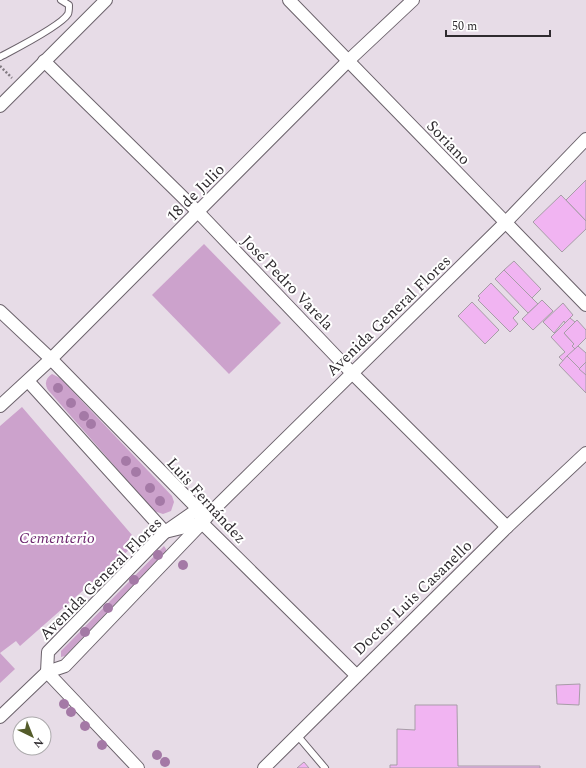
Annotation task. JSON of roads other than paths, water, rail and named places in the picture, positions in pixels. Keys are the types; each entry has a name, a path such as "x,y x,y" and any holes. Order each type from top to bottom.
{"street":[{"path":"0,106 106,0"},
{"name":"Soriano","path":"289,0 586,305"},
{"name":"18 de Julio","path":"0,406 51,359 349,60 412,0"},
{"name":"José Pedro Varela","path":"44,61 198,212 352,373 507,527"},
{"name":"Avenida General Flores","path":"0,717 47,672 65,666 211,512 505,223 586,139"},
{"name":"Luis Fernández","path":"0,311 51,359 198,509 202,523 356,675"},
{"path":"28,381 165,532 202,523"},
{"name":"Doctor Luis Casanello","path":"264,768 356,675 507,527 586,453"},
{"path":"198,509 211,512"},
{"name":"Avenida General Flores","path":"47,672 48,652 165,532 198,509"},
{"path":"47,672 138,768"}],"lane":[{"path":"0,57 60,22 68,14 69,5 61,0"},
{"path":"297,735 325,768"}],"park label":[{"name":"Cementerio","path":"57,537"}]}
